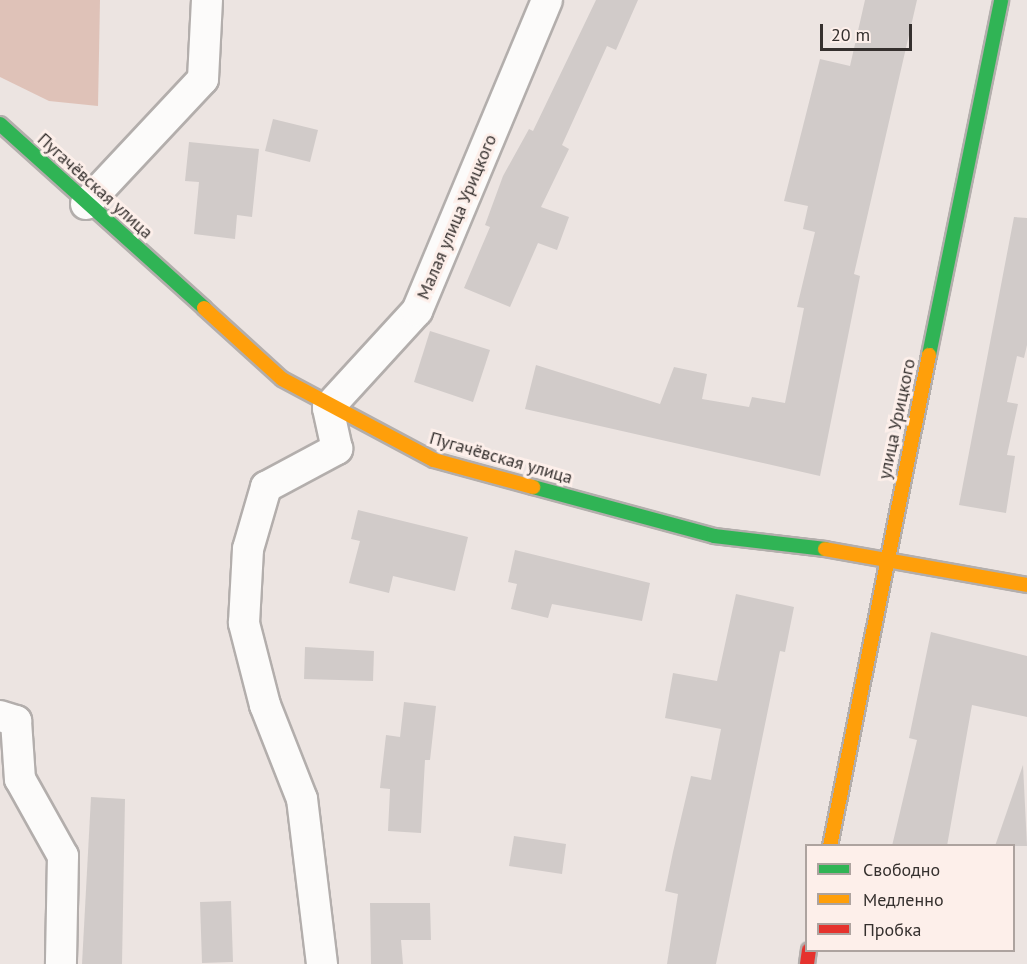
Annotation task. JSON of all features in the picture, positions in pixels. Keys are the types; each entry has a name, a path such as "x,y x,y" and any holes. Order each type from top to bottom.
{"main road":[{"name":"улица Урицкого","path":"830,844 1001,0"},
{"name":"Пугачёвская улица","path":"0,124 86,204 282,378 328,408 434,460 714,536 887,556 1027,585"}],"street":[{"path":"86,204 203,79 207,0"},
{"name":"Малая улица Урицкого","path":"328,408 417,311 547,0"},
{"path":"322,964 302,799 265,705 244,623 248,549 266,487 337,449 328,408"},
{"path":"0,716 16,721 10,779 63,856 62,964"}],"shaded area":[{"path":"0,0 100,0 98,106 49,101 0,77"}],"building":[{"path":"596,0 638,0 616,50 607,46 562,145 569,149 541,207 569,217 557,250 538,243 510,307 464,288 490,227 485,225 503,176 529,129 533,131"},
{"path":"865,0 917,0 854,274 860,276 820,476 525,409 536,365 660,404 674,367 707,374 702,399 749,407 752,397 785,403 804,308 797,307 815,232 803,229 808,206 784,201 820,59 850,66"},
{"path":"273,119 318,130 310,162 265,151"},
{"path":"189,142 259,149 252,217 237,215 235,239 194,234 199,182 185,181"},
{"path":"1014,217 1027,218 1027,345 1024,358 1017,356 1007,402 1018,404 1007,455 1015,456 1006,513 959,505"},
{"path":"430,331 490,350 473,402 414,382"},
{"path":"358,510 468,537 455,591 393,576 389,593 349,583 360,541 351,539"},
{"path":"515,550 650,583 642,621 552,604 548,618 511,609 517,584 508,582"},
{"path":"736,594 794,607 785,652 780,651 716,964 667,964 678,894 665,891 673,852 691,776 711,780 721,729 665,718 673,673 717,681"},
{"path":"931,632 1027,656 1027,717 972,705 947,844 892,844 917,740 909,738"},
{"path":"305,647 374,651 373,681 304,679"},
{"path":"404,702 436,706 430,760 425,760 421,833 388,831 390,789 380,788 386,735 400,737"},
{"path":"1023,765 1027,846 996,844"},
{"path":"91,797 125,799 122,964 82,964"},
{"path":"514,836 566,844 562,874 509,866"},
{"path":"231,901 233,962 202,963 200,902"},
{"path":"370,903 430,903 431,940 401,940 403,964 371,964"}],"traffic: fast":[{"path":"929,355 1001,0"},
{"path":"0,124 204,308"},
{"path":"533,487 714,536 825,549"}],"traffic: slow":[{"path":"204,308 282,379 434,460 533,487"},
{"path":"830,844 929,355"},
{"path":"825,549 1027,585"}],"traffic: jam":[{"path":"807,964 809,952"}]}
